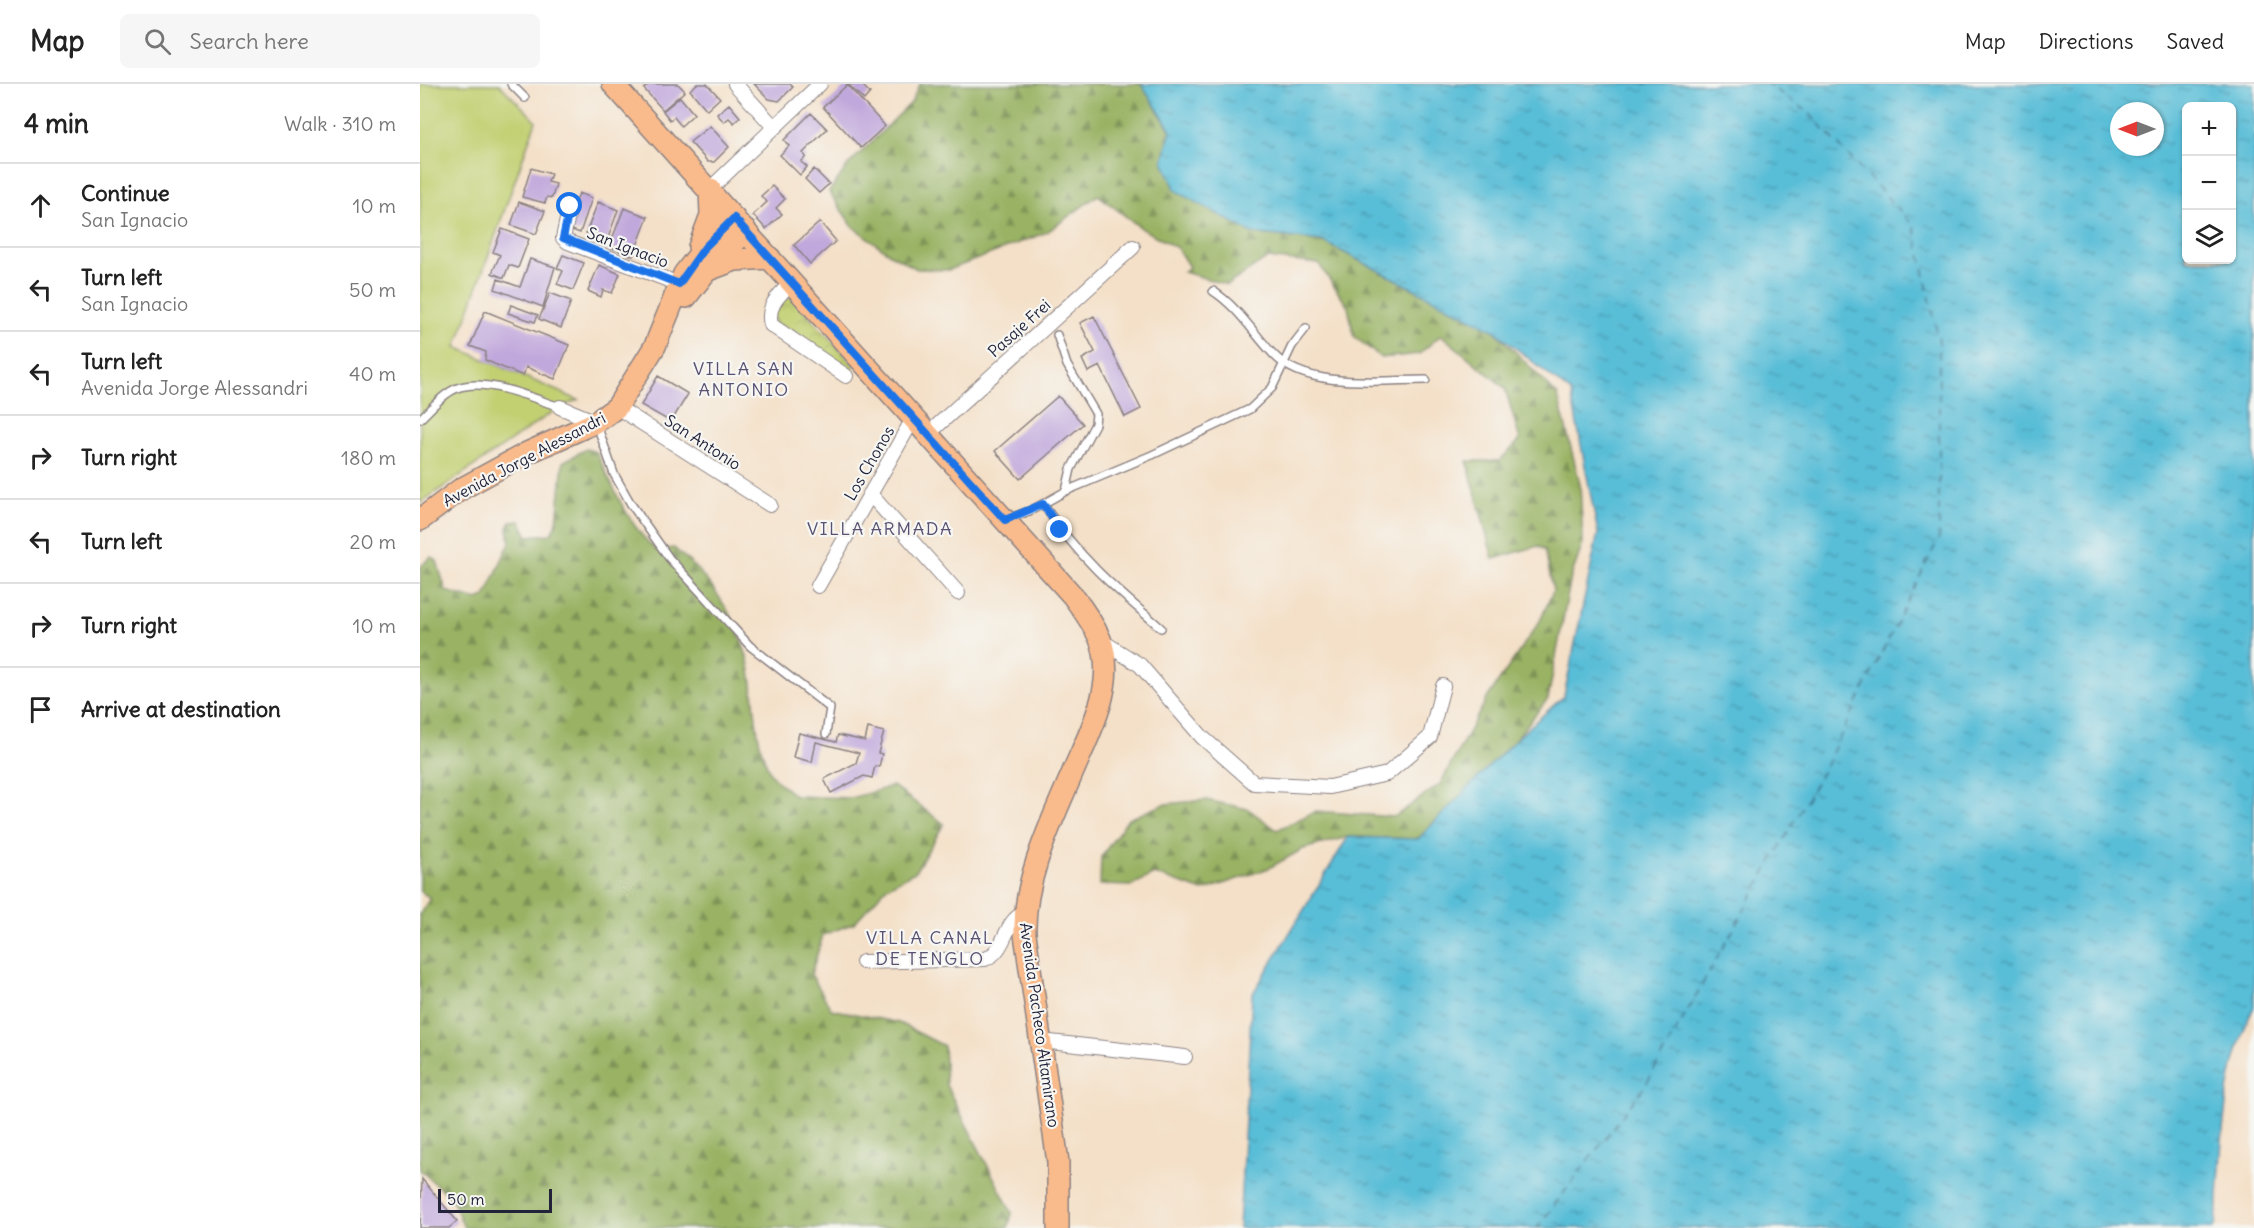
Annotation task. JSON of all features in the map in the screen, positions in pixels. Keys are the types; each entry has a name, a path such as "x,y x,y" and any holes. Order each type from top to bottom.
{"main road":[{"name":"Avenida Pacheco Altamirano","path":"613,84 710,189 1073,596 1100,640 1104,673 1100,710 1043,846 1026,912 1025,934 1058,1162 1058,1228"},
{"path":"710,189 709,222 696,270 713,268 735,260 770,258"},
{"name":"Avenida Jorge Alessandri","path":"662,332 679,284 696,270 740,224"},
{"name":"Avenida Jorge Alessandri","path":"420,520 460,489 527,453 596,422 617,407 696,270"}],"street":[{"path":"735,84 774,126"},
{"path":"710,189 820,84"},
{"name":"San Ignacio","path":"570,206 563,238 679,284"},
{"name":"Pasaje Frei","path":"920,427 1133,247"},
{"path":"792,282 771,307 769,316 771,325 846,376"},
{"path":"560,407 596,422"},
{"name":"San Antonio","path":"617,407 770,505"},
{"name":"Los Chonos","path":"818,586 870,494 920,427"},
{"path":"870,494 958,593"},
{"path":"1100,640 1140,665 1202,736 1254,783 1330,786 1387,774 1430,736 1443,686"},
{"path":"863,962 986,959 995,954 1015,917 1026,912"},
{"path":"1041,1041 1185,1057"}],"lane":[{"path":"511,84 525,98"},
{"path":"1213,291 1236,311 1283,363 1295,371 1328,378 1426,380"},
{"path":"1005,520 1250,409 1272,388 1292,346 1306,328"},
{"path":"1056,335 1067,364 1096,414 1095,424 1071,470 1066,491"},
{"path":"420,419 449,392 465,386 506,389 560,407"},
{"path":"596,422 614,474 631,504 669,558 750,646 830,708 826,734"},
{"path":"1043,504 1067,539 1096,572 1161,628"}],"green space":[{"path":"420,84 499,84 536,121 456,347 578,400 560,407 420,503"},
{"path":"920,84 1141,84 1171,131 1163,161 1252,233 1322,241 1495,331 1558,396 1580,484 1583,544 1571,577 1548,699 1514,741 1418,839 1348,837 1303,849 1269,868 1203,891 1154,874 1131,886 1100,885 1101,857 1128,819 1165,804 1206,800 1248,809 1277,830 1316,811 1394,817 1440,784 1488,697 1540,621 1553,591 1545,550 1538,546 1493,559 1467,461 1499,461 1520,440 1505,388 1441,335 1419,354 1381,358 1354,336 1348,307 1319,264 1268,258 1227,285 1184,272 1189,267 1177,248 1141,228 1098,195 1047,232 949,270 917,269 890,254 853,227 829,192 848,165 911,103"},
{"path":"787,296 794,300 855,366 849,372 786,327 776,325 772,314"},
{"path":"586,449 596,452 622,505 647,541 657,550 674,548 687,559 728,611 747,657 757,729 764,757 771,774 777,781 795,796 851,798 893,786 944,824 915,872 888,886 854,923 823,935 811,974 831,1009 899,1023 944,1046 946,1085 1012,1213 1008,1228 464,1228 452,1199 420,1170 420,914 430,898 420,891 420,567 431,557 437,561 446,591 477,600 485,597 510,542 508,528 511,522 520,521 528,536 551,534 557,522 563,462"}],"water":[{"path":"1141,84 2254,84 2254,1007 2243,1032 2229,1085 2216,1224 2213,1228 1239,1228 1252,995 1348,837 1418,839 1514,741 1564,696 1598,533 1571,393 1495,331 1322,241 1252,233 1176,191 1163,161 1171,130"}],"building":[{"path":"649,84 678,84 685,91 663,110 644,89"},
{"path":"697,84 707,84 720,98 707,110 690,90"},
{"path":"754,84 790,84 793,87 779,101 769,99"},
{"path":"848,84 861,84 870,93 864,100"},
{"path":"847,85 885,126 861,148 823,107"},
{"path":"680,97 694,114 681,126 674,117 670,120 663,111"},
{"path":"729,104 740,117 734,123 729,118 724,122 717,114"},
{"path":"811,113 827,129 803,153 806,157 801,162 807,167 800,175 780,155 789,146 784,140"},
{"path":"710,126 729,147 714,162 708,162 690,142"},
{"path":"531,168 551,174 548,182 556,184 552,198 547,197 545,203 522,197"},
{"path":"814,169 829,184 819,193 805,179"},
{"path":"772,186 785,199 776,208 782,214 766,229 753,215 767,202 761,196"},
{"path":"579,193 592,198 580,233 567,228"},
{"path":"519,202 545,211 536,234 511,225"},
{"path":"598,202 618,210 607,241 586,233"},
{"path":"624,208 648,217 633,256 609,247"},
{"path":"820,222 836,241 810,264 794,245"},
{"path":"502,229 529,239 518,268 509,265 504,278 492,273 500,255 493,252"},
{"path":"563,255 584,263 573,290 557,284 563,271 557,268"},
{"path":"530,259 555,267 543,307 495,289 498,279 520,287"},
{"path":"599,265 620,274 612,293 603,290 601,297 588,291"},
{"path":"550,293 571,301 561,328 539,319"},
{"path":"511,305 538,315 535,322 508,313"},
{"path":"485,311 569,345 555,379 526,367 523,376 485,360 486,352 470,346"},
{"path":"1094,316 1141,409 1125,417 1100,366 1088,372 1082,359 1095,352 1080,323"},
{"path":"658,376 688,394 671,422 641,405"},
{"path":"1058,396 1083,424 1020,479 995,451"},
{"path":"868,728 884,732 878,753 882,754 879,767 875,766 872,778 864,776 831,793 824,779 856,763 859,753 816,742 812,762 793,757 799,733 836,742 838,735 865,741"},
{"path":"422,1179 457,1221 449,1228 420,1228"}],"ferry route":[{"path":"1537,1228 1645,1086 1825,767 1939,538 1939,341 1914,226 1808,112 1767,84"}],"district":[{"name":"VILLA SAN ANTONIO","path":"744,379"},
{"name":"VILLA ARMADA","path":"880,529"},
{"name":"VILLA CANAL DE TENGLO","path":"930,948"}],"route":[{"path":"570,206 562,232 563,238 568,242 679,284 705,247 734,218 1005,520 1043,504 1060,530"}]}
